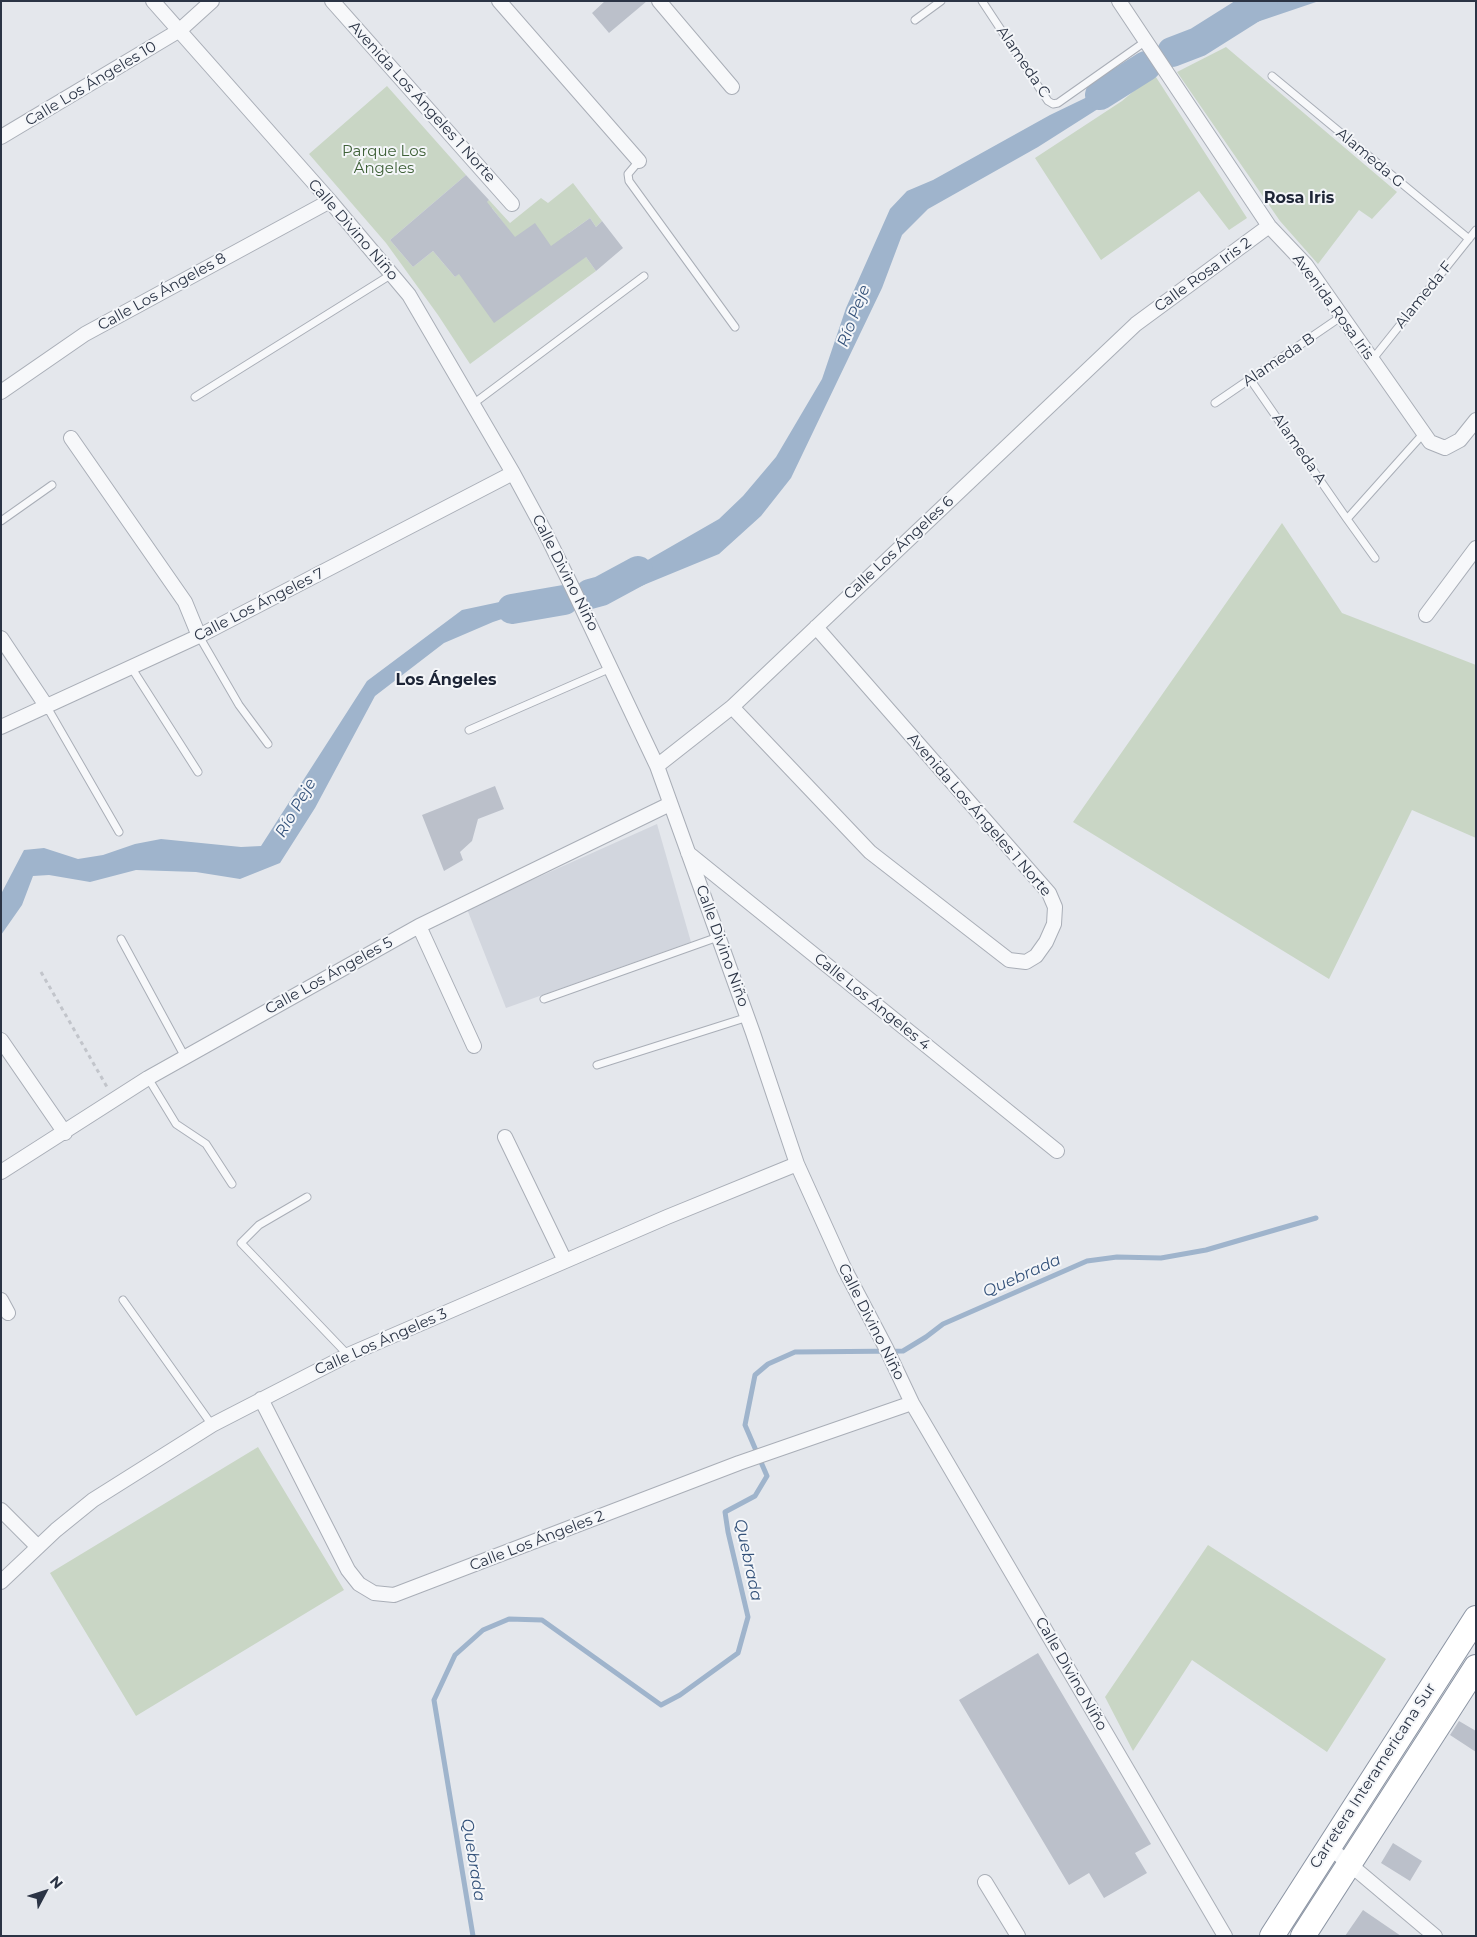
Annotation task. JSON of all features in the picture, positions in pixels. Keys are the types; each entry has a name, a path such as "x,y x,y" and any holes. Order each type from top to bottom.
{"highway":[{"name":"Carretera Interamericana Sur","path":"1272,1936 1476,1618"},
{"name":"Carretera Interamericana Sur","path":"1303,1936 1476,1667"}],"street":[{"name":"Calle Divino Niño","path":"153,1 330,200 410,295 513,474 545,532 612,667 657,766 748,1018 797,1164 844,1268 886,1348 912,1403 1222,1934"},
{"name":"Calle Los Ángeles 10","path":"1,137 180,30 212,1"},
{"name":"Avenida Los Ángeles 1 Norte","path":"332,1 512,204"},
{"path":"499,1 639,161"},
{"path":"658,1 732,87"},
{"name":"Avenida Rosa Iris","path":"1119,1 1269,226 1306,265 1423,434 1430,442 1445,448 1460,440 1476,420"},
{"name":"Calle Los Ángeles 8","path":"1,392 85,334 330,200"},
{"name":"Calle Rosa Iris 2","path":"1136,324 1269,226"},
{"name":"Calle Los Ángeles 6","path":"657,766 732,707 1136,324"},
{"path":"71,438 185,602 199,636"},
{"name":"Calle Los Ángeles 7","path":"1,727 199,636 513,474"},
{"path":"1426,615 1476,548"},
{"name":"Avenida Los Ángeles 1 Norte","path":"732,707 870,852 1009,960 1026,962 1036,956 1046,942 1054,924 1055,907 1049,893 816,627"},
{"path":"1,638 48,707"},
{"name":"Calle Los Ángeles 5","path":"1,1172 65,1133 148,1078 419,926 670,804"},
{"name":"Calle Los Ángeles 4","path":"688,852 1057,1151"},
{"path":"419,926 474,1046"},
{"path":"1,1040 65,1133"},
{"path":"506,1137 565,1261"},
{"name":"Calle Los Ángeles 3","path":"1,1582 56,1530 93,1500 212,1425 348,1355 565,1261 797,1164"},
{"path":"1,1300 5,1315"},
{"name":"Calle Los Ángeles 2","path":"261,1400 348,1570 359,1584 374,1593 394,1595 739,1463 912,1403"},
{"path":"1,1510 38,1548"},
{"path":"1328,1846 1435,1936"},
{"path":"985,1882 1018,1936"}],"lane":[{"path":"915,20 941,1"},
{"name":"Alameda C","path":"982,1 1052,104 1058,103 1146,42"},
{"name":"Alameda G","path":"1272,76 1469,239"},
{"path":"639,161 628,174 629,181 735,327"},
{"name":"Alameda F","path":"1372,360 1476,230"},
{"path":"196,397 392,274"},
{"path":"473,404 644,276"},
{"name":"Alameda B","path":"1215,403 1342,316"},
{"name":"Alameda A","path":"1250,379 1375,558"},
{"path":"1347,519 1423,434"},
{"path":"1,521 52,485"},
{"path":"199,636 239,705 268,744"},
{"path":"131,667 198,772"},
{"path":"469,730 612,667"},
{"path":"48,707 119,832"},
{"path":"544,999 718,937"},
{"path":"121,939 185,1057"},
{"path":"597,1065 748,1018"},
{"path":"148,1078 176,1124 206,1144 232,1184"},
{"path":"307,1197 259,1226 241,1243 348,1355"},
{"path":"124,1300 212,1425"}],"path":[{"path":"41,972 114,1100"}],"shaded area":[{"path":"657,824 691,942 506,1008 467,909"}],"green space":[{"path":"1226,47 1397,192 1372,219 1359,210 1318,264 1280,221 1177,72"},
{"path":"1154,74 1247,218 1229,230 1199,191 1101,260 1035,158 1122,101"},
{"name":"Parque Los Ángeles","path":"387,86 466,175 390,240 413,267 433,251 455,277 508,229 492,208 473,224 468,218 489,200 510,223 541,198 548,203 573,183 602,221 596,227 590,218 569,233 596,271 470,364 438,315 386,243 309,154"},
{"path":"1282,523 1342,613 1476,665 1476,838 1412,810 1329,979 1073,822"},
{"path":"258,1447 344,1590 136,1716 50,1573"},
{"path":"1208,1545 1386,1659 1327,1752 1192,1660 1133,1751 1105,1697"}],"water":[{"path":"1247,1 1319,1 1198,42"},
{"path":"1135,74 1112,100 1038,147 928,209 902,235 882,288 791,478 761,516 719,554 629,591 601,591 618,577 719,519 743,496 776,457 822,379 846,308 890,209 907,191 933,180 1050,115"},
{"path":"509,600 552,602 493,622 444,643 375,696 315,808 280,863 240,879 196,872 136,870 90,882 49,875 33,876 22,905 1,935 1,894 24,850 44,848 78,859 103,855 135,844 161,839 241,847 261,846 367,681 462,610"}],"building":[{"path":"605,1 647,1 609,33 592,13"},
{"path":"466,175 489,200 487,202 515,237 535,223 551,246 590,218 596,227 602,221 623,248 596,271 586,257 494,323 459,274 455,277 433,251 413,267 390,240"},
{"path":"495,786 504,809 478,819 472,841 460,852 463,860 444,871 422,815"},
{"path":"1038,1653 1151,1844 1135,1853 1147,1873 1104,1898 1089,1873 1069,1885 959,1700"},
{"path":"1459,1721 1476,1731 1476,1752 1450,1735"},
{"path":"1393,1843 1422,1861 1410,1881 1381,1863"},
{"path":"1363,1910 1401,1936 1345,1936"}],"waterway":[{"name":"Río Peje","path":"1172,52 1198,42 1263,1"},
{"name":"Río Peje","path":"1100,95 1146,66"},
{"name":"Río Peje","path":"590,594 601,591 638,571"},
{"name":"Río Peje","path":"512,609 564,600"},
{"name":"Quebrada","path":"473,1936 434,1700 455,1655 483,1630 509,1619 542,1620 661,1705 680,1695 738,1653 748,1617 725,1512 755,1496 767,1476 745,1425 755,1375 768,1364 795,1352 903,1351 943,1324 1087,1261 1117,1257 1161,1258 1206,1250 1316,1218"}],"district":[{"name":"Rosa Iris","path":"1299,198"},
{"name":"Los Ángeles","path":"446,680"}]}
